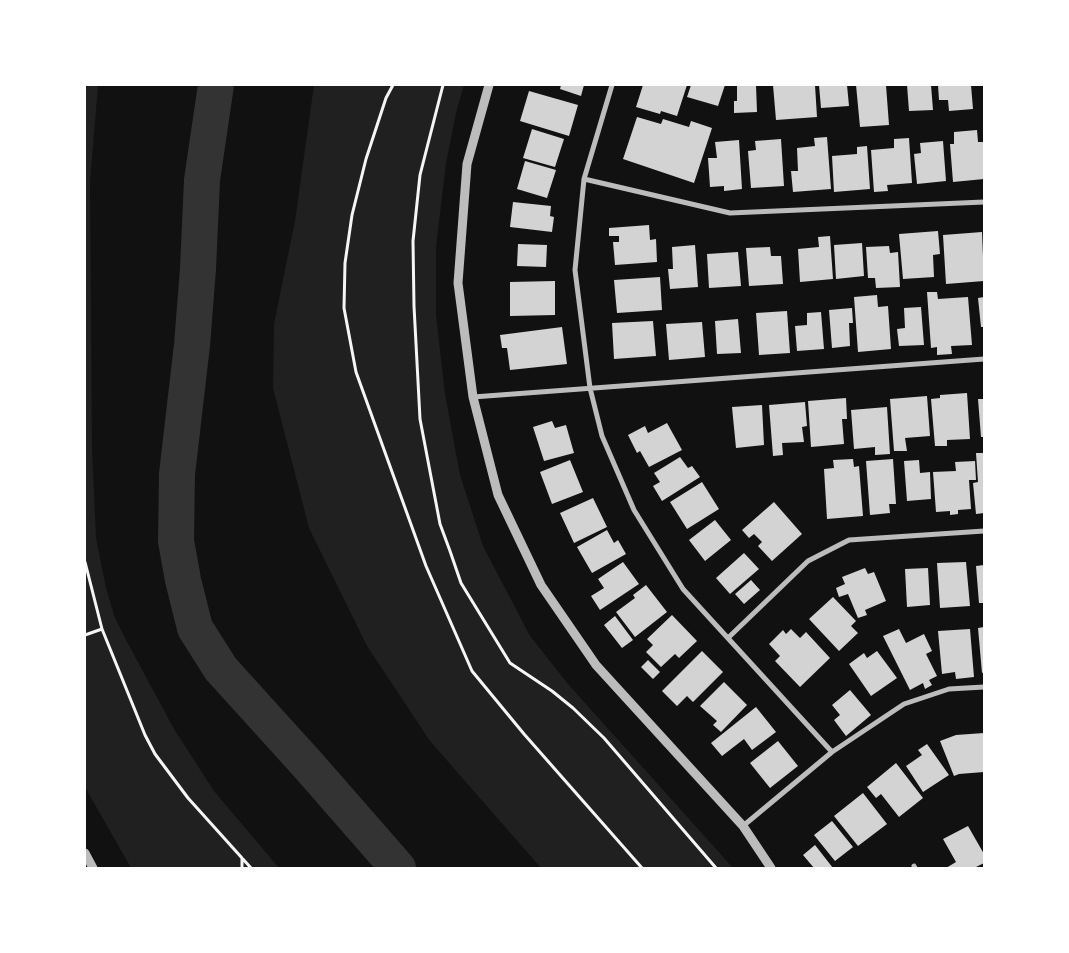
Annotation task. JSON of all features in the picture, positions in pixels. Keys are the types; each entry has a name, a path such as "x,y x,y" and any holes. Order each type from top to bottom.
{"street":[{"path":"490,85 467,164 458,283 473,397 498,495 541,586 596,665 743,826 771,868"},
{"path":"612,85 584,179 575,270 590,388 602,436 634,510 683,589 729,637 832,752"},
{"path":"584,179 730,213 984,202"},
{"path":"473,397 984,359"},
{"path":"729,637 808,561 849,540 984,531"},
{"path":"743,826 832,752 904,704 949,689 984,687"},
{"path":"85,852 93,868"}],"path":[{"path":"393,85 386,98 366,159 352,215 345,263 344,308 356,372 426,566 472,672 642,868"},
{"path":"85,562 102,628 145,735 155,754 188,798 251,868"},
{"path":"85,635 102,628"},
{"path":"242,857 242,868"}],"shaded area":[{"path":"85,85 98,85 90,182 92,447 96,538 106,588 115,618 174,729 214,791 279,868 131,868 85,787"},
{"path":"314,85 464,85 446,163 436,247 436,315 445,394 460,475 483,546 530,636 568,684 733,868 541,868 430,741 367,646 309,528 273,388 274,324 295,221"}],"building":[{"path":"561,85 584,85 581,96 560,89"},
{"path":"643,85 687,85 677,116 661,111 660,114 636,107"},
{"path":"691,85 725,85 718,106 687,97"},
{"path":"737,85 756,85 757,112 734,113 734,101 737,101"},
{"path":"773,85 815,85 817,117 776,120"},
{"path":"819,85 847,85 849,106 821,108"},
{"path":"856,85 886,85 889,125 860,127"},
{"path":"907,85 931,85 933,110 909,111"},
{"path":"938,85 971,85 973,109 949,111 948,100 939,100"},
{"path":"529,91 578,105 569,136 520,121"},
{"path":"637,117 661,124 663,119 689,127 691,121 712,128 694,183 623,159"},
{"path":"532,129 564,139 555,167 523,158"},
{"path":"977,130 978,142 984,142 984,179 953,182 950,144 954,144 954,132"},
{"path":"827,137 831,189 793,192 791,171 798,171 797,148 815,146 814,138"},
{"path":"909,138 912,183 887,185 888,191 874,192 871,150 894,148 894,139"},
{"path":"781,139 784,186 751,188 748,151 756,150 755,141"},
{"path":"739,140 742,189 724,191 724,186 710,187 708,158 717,158 715,142"},
{"path":"943,141 946,181 917,184 914,154 921,153 920,143"},
{"path":"867,146 870,189 834,192 832,156 857,154 857,147"},
{"path":"525,161 556,170 547,198 517,189"},
{"path":"513,202 551,206 550,216 554,217 552,232 510,227"},
{"path":"649,225 650,240 656,239 657,262 615,265 613,242 619,242 619,236 609,236 609,228"},
{"path":"938,231 940,254 933,255 934,277 903,279 899,234"},
{"path":"982,232 984,281 946,284 943,235"},
{"path":"830,236 833,279 800,282 798,249 819,247 818,237"},
{"path":"862,243 864,276 836,279 834,245"},
{"path":"518,244 547,245 546,267 517,266"},
{"path":"695,245 698,287 670,289 668,269 673,269 672,247"},
{"path":"889,246 890,253 898,252 900,287 876,288 875,278 868,278 866,247"},
{"path":"770,247 771,256 781,256 783,284 749,286 746,248"},
{"path":"738,252 741,286 709,288 707,254"},
{"path":"660,277 662,310 617,313 614,280"},
{"path":"555,281 555,315 510,316 510,282"},
{"path":"927,292 937,292 938,299 968,297 972,345 951,346 952,354 937,355 937,347 931,348"},
{"path":"877,295 878,307 888,306 891,349 858,352 854,297"},
{"path":"984,297 984,327 981,327 978,298"},
{"path":"921,307 924,345 899,346 897,329 905,328 904,308"},
{"path":"852,308 853,323 849,323 850,346 832,348 829,310"},
{"path":"787,311 790,353 759,355 756,313"},
{"path":"821,312 824,349 797,351 795,326 807,325 807,313"},
{"path":"738,319 741,353 717,354 715,321"},
{"path":"653,321 656,356 614,359 612,323"},
{"path":"702,322 705,357 669,360 666,324"},
{"path":"562,327 567,364 510,370 507,348 502,348 500,335"},
{"path":"967,393 970,439 947,440 947,446 935,446 931,399 940,398 940,395"},
{"path":"927,396 930,436 905,438 907,451 894,451 890,399"},
{"path":"846,398 847,419 842,419 844,444 811,447 808,401"},
{"path":"978,399 984,399 984,437 981,437"},
{"path":"805,402 807,426 802,427 804,442 782,443 783,455 773,456 769,405"},
{"path":"762,405 764,445 736,448 732,407"},
{"path":"887,407 890,454 875,455 875,447 854,449 851,410"},
{"path":"552,421 555,428 566,425 574,453 544,461 533,427"},
{"path":"667,423 682,450 649,467 640,451 637,453 628,435 645,426 648,433"},
{"path":"976,453 984,453 984,513 976,514 973,483 978,482"},
{"path":"680,457 688,468 692,466 700,477 662,501 653,486 660,482 654,473"},
{"path":"853,459 854,467 859,466 863,516 827,519 824,469 834,468 833,460"},
{"path":"893,459 896,504 889,504 890,513 870,515 866,461"},
{"path":"570,460 583,492 552,504 540,472"},
{"path":"919,460 920,473 930,472 931,499 907,501 904,461"},
{"path":"975,461 976,480 969,480 971,509 958,510 958,514 950,515 950,511 936,512 933,472 956,471 955,462"},
{"path":"702,482 719,509 687,529 670,502"},
{"path":"593,498 607,527 574,543 560,513"},
{"path":"774,502 802,534 772,561 758,546 762,542 754,534 749,538 742,530"},
{"path":"715,520 731,540 705,561 689,540"},
{"path":"607,530 614,543 618,540 626,554 592,573 577,547"},
{"path":"744,553 759,569 730,594 716,578"},
{"path":"623,562 639,584 600,610 591,596 604,588 598,579"},
{"path":"966,562 970,606 940,608 937,563"},
{"path":"984,565 984,603 979,603 976,566"},
{"path":"865,568 868,574 874,572 886,601 865,610 867,615 858,618 848,594 839,597 836,588 845,584 842,577"},
{"path":"928,568 930,605 907,607 905,569"},
{"path":"751,580 760,590 744,604 735,594"},
{"path":"646,585 667,612 635,637 616,612 635,598 633,595"},
{"path":"833,597 856,621 851,626 858,633 839,651 809,619"},
{"path":"672,615 697,641 679,658 675,654 661,667 646,652 653,645 647,639"},
{"path":"615,616 633,640 622,648 604,625"},
{"path":"984,627 984,672 982,673 978,628"},
{"path":"791,629 800,638 806,632 830,658 800,687 775,661 780,656 769,644 783,630 786,634"},
{"path":"899,629 906,643 924,634 932,651 926,654 937,676 929,680 932,685 925,689 923,683 910,690 883,636"},
{"path":"970,629 974,677 956,679 955,672 942,674 938,631"},
{"path":"702,651 723,672 693,702 687,696 677,706 662,691"},
{"path":"877,651 897,678 871,696 849,664 864,653 867,658"},
{"path":"648,660 660,672 653,679 641,667"},
{"path":"724,682 747,705 721,732 713,725 717,721 700,706"},
{"path":"850,690 871,715 846,736 834,720 840,715 832,705"},
{"path":"756,707 776,732 752,750 744,739 722,756 711,743"},
{"path":"984,733 984,772 954,776 940,741 956,735"},
{"path":"778,741 798,766 770,788 750,763"},
{"path":"927,744 949,775 923,792 906,766 922,755 918,750"},
{"path":"896,763 923,798 899,817 881,794 876,798 867,787"},
{"path":"863,793 887,824 858,846 834,816"},
{"path":"832,821 853,847 835,861 814,835"},
{"path":"968,826 984,854 984,863 974,868 946,868 956,862 943,839"},
{"path":"815,845 833,868 814,868 803,855"}],"waterway":[{"path":"216,85 202,180 192,345 177,474 176,541 183,580 195,628 221,669 398,868"}]}
